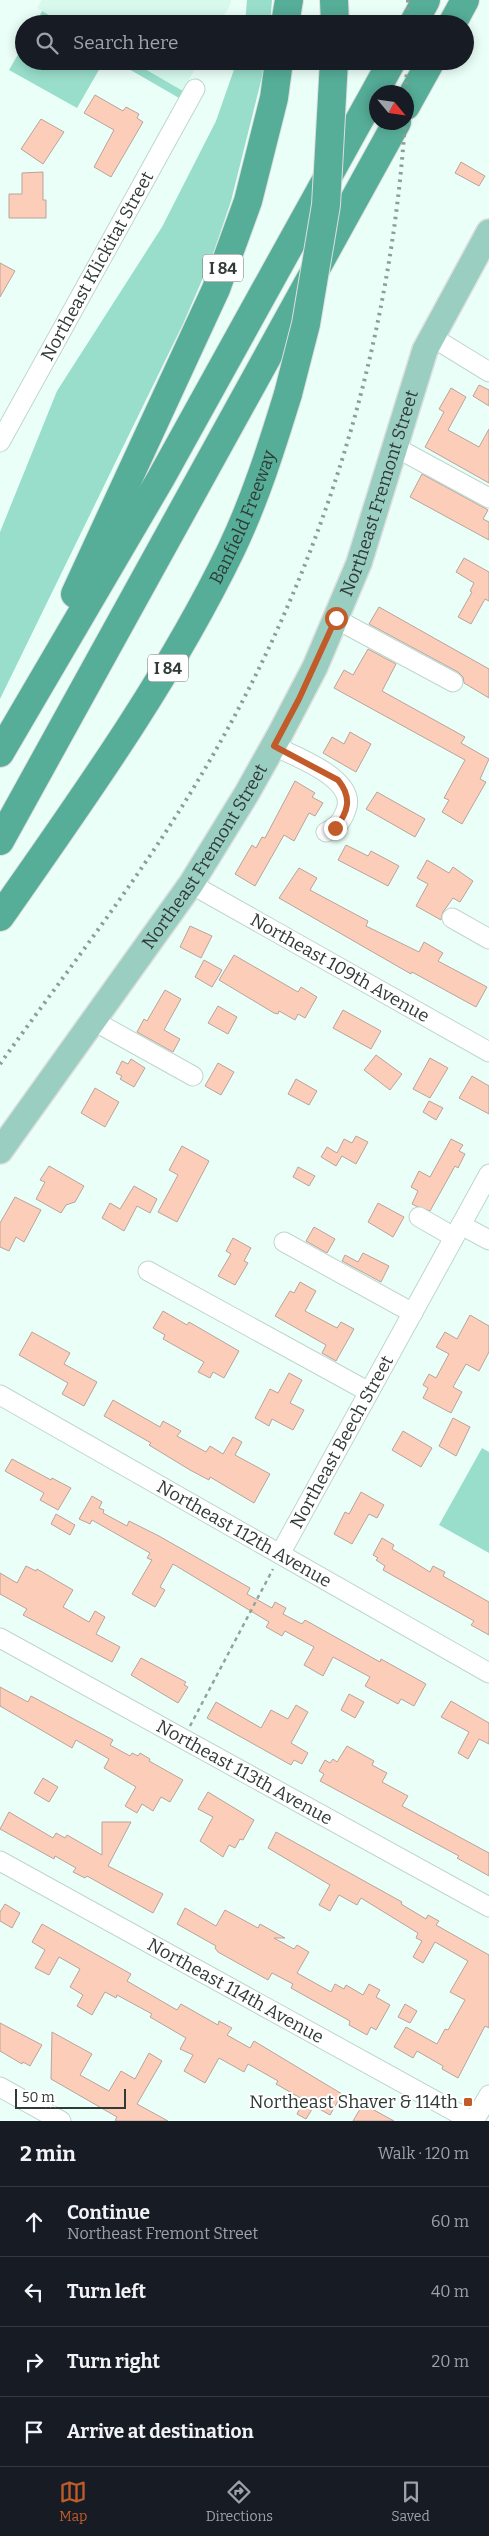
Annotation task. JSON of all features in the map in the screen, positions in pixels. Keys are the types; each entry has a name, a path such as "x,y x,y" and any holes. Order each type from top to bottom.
{"highway":[{"path":"286,15 289,0"},
{"path":"334,0 335,15"},
{"path":"418,15 426,0"},
{"path":"457,15 465,0"},
{"name":"I 84","path":"3,748 216,289 248,201 274,98 279,70"},
{"name":"Banfield Freeway","path":"0,917 83,799 151,695 204,604 232,548 256,489 288,394 306,324 326,206 334,70"},
{"path":"3,748 161,478 387,70"},
{"path":"414,92 427,70"},
{"path":"0,840 394,130"}],"main road":[{"name":"Northeast Fremont Street","path":"0,1151 191,884 244,799 274,746 299,699 336,618 364,550 416,376 432,337 487,240"}],"street":[{"name":"Northeast Klickitat Street","path":"0,442 195,89"},
{"path":"432,337 489,372"},
{"path":"395,447 489,498"},
{"path":"336,618 453,682"},
{"path":"274,746 338,780 346,790 348,804 343,820 335,828 326,832"},
{"name":"Northeast 109th Avenue","path":"191,884 489,1052"},
{"path":"452,918 489,939"},
{"path":"94,1020 193,1076"},
{"name":"Northeast Beech Street","path":"280,1554 489,1174"},
{"path":"419,1217 489,1240"},
{"path":"284,1242 413,1313"},
{"path":"148,1271 369,1392"},
{"name":"Northeast 112th Avenue","path":"0,1395 489,1673"},
{"name":"Northeast 113th Avenue","path":"0,1638 489,1907"},
{"name":"Northeast 114th Avenue","path":"0,1861 473,2121"},
{"path":"0,2087 61,2121"},
{"path":"473,2121 489,2095"}],"path":[{"path":"183,1740 260,1597 280,1554"}],"shaded area":[{"path":"42,0 231,0 225,15 49,15 37,8"},
{"path":"147,70 194,70 183,91"}],"green space":[{"path":"247,0 272,0 271,15 246,15"},
{"path":"42,11 49,15 40,15"},
{"path":"15,60 15,70 99,70 77,108 9,70"},
{"path":"131,70 147,70 183,91 179,98"},
{"path":"234,70 264,70 231,201 212,257 183,324 0,699 0,532 57,391 162,227 216,121"},
{"path":"482,1448 489,1452 489,1553 439,1525"}],"building":[{"path":"95,95 123,111 126,107 139,114 137,118 143,122 111,177 94,167 114,130 84,113"},
{"path":"41,119 64,132 43,164 21,149"},
{"path":"461,162 485,176 479,186 455,173"},
{"path":"43,172 43,200 46,200 46,218 9,218 9,194 22,194 22,173"},
{"path":"0,263 15,271 0,297"},
{"path":"479,385 489,390 489,406 473,396"},
{"path":"451,388 466,397 448,430 479,447 489,429 489,483 425,447 444,412 439,409"},
{"path":"422,474 488,510 483,519 489,522 489,540 410,497"},
{"path":"464,558 489,572 489,601 485,599 471,624 458,617 472,592 470,591 474,583 456,572"},
{"path":"379,607 489,669 489,698 464,683 463,677 458,672 369,624"},
{"path":"368,649 396,664 382,691 465,737 461,743 489,759 480,779 486,782 462,824 442,812 449,800 444,798 465,760 334,688 344,670 353,675"},
{"path":"350,732 371,744 356,772 323,753 332,737 344,744"},
{"path":"295,781 315,793 312,797 323,803 315,816 309,813 294,841 284,835 255,886 235,874 252,845 256,848 262,837 265,838"},
{"path":"377,792 425,819 415,837 366,809"},
{"path":"346,845 368,856 371,851 399,866 388,886 338,860"},
{"path":"427,860 449,873 453,867 473,881 460,902 453,898 443,912 441,920 416,906 428,884 417,878"},
{"path":"299,868 317,878 310,890 368,921 366,926 419,952 424,942 443,953 438,961 487,987 476,1007 412,972 411,974 279,898"},
{"path":"190,926 212,936 201,958 180,947"},
{"path":"234,955 298,992 301,987 317,997 305,1018 298,1014 295,1020 279,1011 278,1014 274,1013 219,980"},
{"path":"204,960 222,970 212,987 195,977"},
{"path":"165,990 181,999 164,1030 180,1039 173,1052 137,1032 144,1019 147,1021"},
{"path":"218,1006 237,1017 228,1034 208,1023"},
{"path":"343,1010 381,1031 371,1049 333,1028"},
{"path":"376,1055 402,1074 390,1090 364,1070"},
{"path":"430,1058 448,1068 430,1098 413,1089"},
{"path":"131,1059 145,1068 134,1087 120,1079 122,1076 116,1073 122,1061 128,1064"},
{"path":"218,1063 234,1072 221,1095 205,1086"},
{"path":"472,1076 489,1086 489,1114 459,1098"},
{"path":"296,1079 317,1091 309,1105 288,1094"},
{"path":"95,1088 119,1102 105,1127 81,1113"},
{"path":"429,1101 443,1108 436,1120 423,1112"},
{"path":"356,1136 368,1142 356,1164 342,1156 336,1166 321,1157 327,1147 337,1153 344,1139 352,1143"},
{"path":"451,1139 463,1145 459,1151 465,1154 458,1168 455,1166 430,1211 412,1204 418,1191 411,1187 419,1171 430,1177"},
{"path":"182,1146 209,1161 177,1222 158,1212 178,1175 169,1170"},
{"path":"49,1166 84,1186 75,1202 66,1205 61,1213 36,1199 45,1182 40,1180"},
{"path":"298,1167 315,1176 309,1186 293,1177"},
{"path":"134,1186 157,1199 150,1213 137,1206 124,1231 102,1218 110,1203 120,1209"},
{"path":"15,1197 41,1210 24,1242 16,1237 9,1251 0,1247 0,1223"},
{"path":"378,1203 404,1217 393,1237 368,1222"},
{"path":"314,1227 335,1239 327,1253 306,1241"},
{"path":"233,1238 251,1248 244,1261 248,1263 235,1285 218,1276 231,1254 226,1251"},
{"path":"363,1253 389,1266 381,1282 342,1261 345,1255 358,1262"},
{"path":"300,1282 316,1291 305,1311 337,1328 341,1322 354,1329 336,1361 322,1353 326,1345 275,1316 290,1291 294,1293"},
{"path":"163,1311 187,1325 189,1322 239,1351 224,1378 213,1372 210,1378 198,1372 204,1362 163,1339 165,1335 153,1328"},
{"path":"470,1315 489,1326 489,1352 479,1371 466,1364 453,1387 462,1392 451,1413 423,1398 428,1388 423,1385 429,1374 436,1378 449,1354 436,1347 445,1332 457,1339"},
{"path":"32,1332 70,1353 64,1364 97,1382 84,1406 62,1394 68,1383 19,1355"},
{"path":"289,1373 302,1380 290,1403 304,1410 293,1430 272,1419 269,1426 255,1418 270,1389 278,1393"},
{"path":"113,1400 160,1427 163,1421 181,1431 177,1436 206,1452 210,1446 223,1454 233,1437 242,1442 235,1455 270,1474 254,1503 210,1477 209,1480 190,1470 149,1445 151,1443 104,1416"},
{"path":"453,1418 470,1427 456,1456 439,1446"},
{"path":"403,1431 432,1448 421,1467 392,1450"},
{"path":"12,1459 51,1480 52,1478 71,1488 58,1510 40,1500 44,1493 5,1471"},
{"path":"361,1492 384,1505 377,1518 369,1514 352,1544 334,1534 345,1512 349,1514"},
{"path":"92,1496 102,1502 99,1508 104,1510 103,1513 127,1526 129,1521 159,1536 250,1588 247,1594 272,1608 275,1602 286,1608 283,1614 302,1624 305,1620 380,1662 381,1659 426,1684 414,1706 401,1699 398,1704 365,1686 370,1677 333,1657 323,1676 304,1665 314,1647 285,1631 282,1636 266,1627 269,1622 173,1564 160,1587 165,1590 155,1607 132,1594 152,1560 147,1558 150,1553 92,1520 90,1524 79,1519"},
{"path":"56,1514 75,1525 70,1535 51,1524"},
{"path":"382,1538 394,1545 392,1549 430,1572 433,1566 445,1572 443,1576 489,1602 489,1635 471,1625 474,1621 383,1570 385,1566 376,1560 378,1558 373,1555"},
{"path":"26,1566 36,1571 37,1569 73,1590 63,1607 89,1622 95,1611 105,1617 96,1634 120,1647 112,1662 23,1615 27,1609 0,1594 0,1573 17,1583"},
{"path":"141,1658 186,1682 184,1685 188,1687 178,1703 131,1675"},
{"path":"0,1687 28,1702 31,1696 113,1740 110,1745 130,1756 132,1753 138,1756 140,1753 150,1759 149,1761 183,1780 170,1802 161,1797 153,1811 142,1804 137,1813 125,1806 136,1787 104,1768 109,1759 76,1740 72,1748 0,1706"},
{"path":"349,1694 364,1702 355,1718 341,1710"},
{"path":"451,1701 489,1723 489,1744 479,1739 468,1759 458,1753 469,1732 441,1717"},
{"path":"216,1702 261,1728 271,1710 288,1719 296,1705 308,1712 291,1743 308,1753 302,1764 294,1760 291,1765 207,1718"},
{"path":"347,1746 374,1761 372,1765 387,1773 382,1782 408,1796 402,1806 489,1853 489,1876 457,1858 459,1856 320,1781 324,1774 319,1771 325,1760 330,1763 333,1759 337,1762"},
{"path":"43,1778 58,1787 49,1802 34,1793"},
{"path":"208,1792 254,1820 243,1840 240,1839 235,1848 229,1845 223,1857 200,1841 213,1817 198,1809"},
{"path":"9,1812 53,1838 56,1833 65,1838 67,1835 102,1855 102,1822 131,1822 108,1866 163,1894 153,1913 87,1876 85,1878 73,1872 76,1868 55,1856 54,1859 0,1829"},
{"path":"276,1832 402,1902 401,1904 426,1919 428,1915 439,1921 436,1925 489,1955 489,2028 485,2026 458,2078 442,2069 443,2066 417,2051 413,2058 394,2047 406,2027 437,2044 445,2029 448,2030 465,2000 450,1992 468,1961 435,1942 423,1963 413,1957 422,1941 416,1938 418,1933 361,1898 357,1905 339,1895 330,1911 319,1905 330,1885 268,1848"},
{"path":"5,1904 20,1913 12,1928 0,1921 0,1912"},
{"path":"185,1908 216,1926 225,1910 258,1928 260,1924 285,1938 274,1938 294,1949 297,1945 309,1952 297,1973 331,1992 335,1984 344,1989 346,1985 363,1995 369,1984 380,1990 376,1997 390,2005 376,2030 371,2027 367,2035 349,2025 350,2021 291,1988 293,1984 272,1973 268,1980 218,1952 215,1948 216,1946 177,1924"},
{"path":"42,1924 131,1974 127,1981 177,2010 181,2004 218,2025 219,2021 232,2028 227,2035 250,2048 254,2041 342,2094 330,2115 314,2106 306,2119 297,2114 304,2100 276,2084 278,2081 248,2064 244,2072 219,2058 205,2083 184,2071 193,2055 180,2049 186,2038 150,2017 152,2014 117,1995 116,1998 105,1992 92,2015 77,2006 83,1995 70,1987 80,1969 59,1957 49,1975 35,1968 45,1950 32,1942"},
{"path":"405,2004 417,2011 410,2023 398,2017"},
{"path":"0,2023 42,2045 30,2066 23,2062 22,2064 0,2051"},
{"path":"52,2032 92,2054 80,2075 109,2091 121,2071 135,2079 149,2053 162,2061 137,2104 168,2121 115,2121 117,2117 51,2079"},
{"path":"363,2104 394,2121 353,2121"}],"railway":[{"path":"408,0 408,15"},
{"path":"406,85 407,70"},
{"path":"0,1064 131,884 180,810 245,697 282,620 314,540 342,459 365,376 384,292 397,208 404,130"}],"place":[{"name":"Northeast Shaver & 114th","path":"468,2102"}],"route":[{"path":"335,828 343,820 348,804 346,790 338,780 274,746 315,667 336,618"}]}
